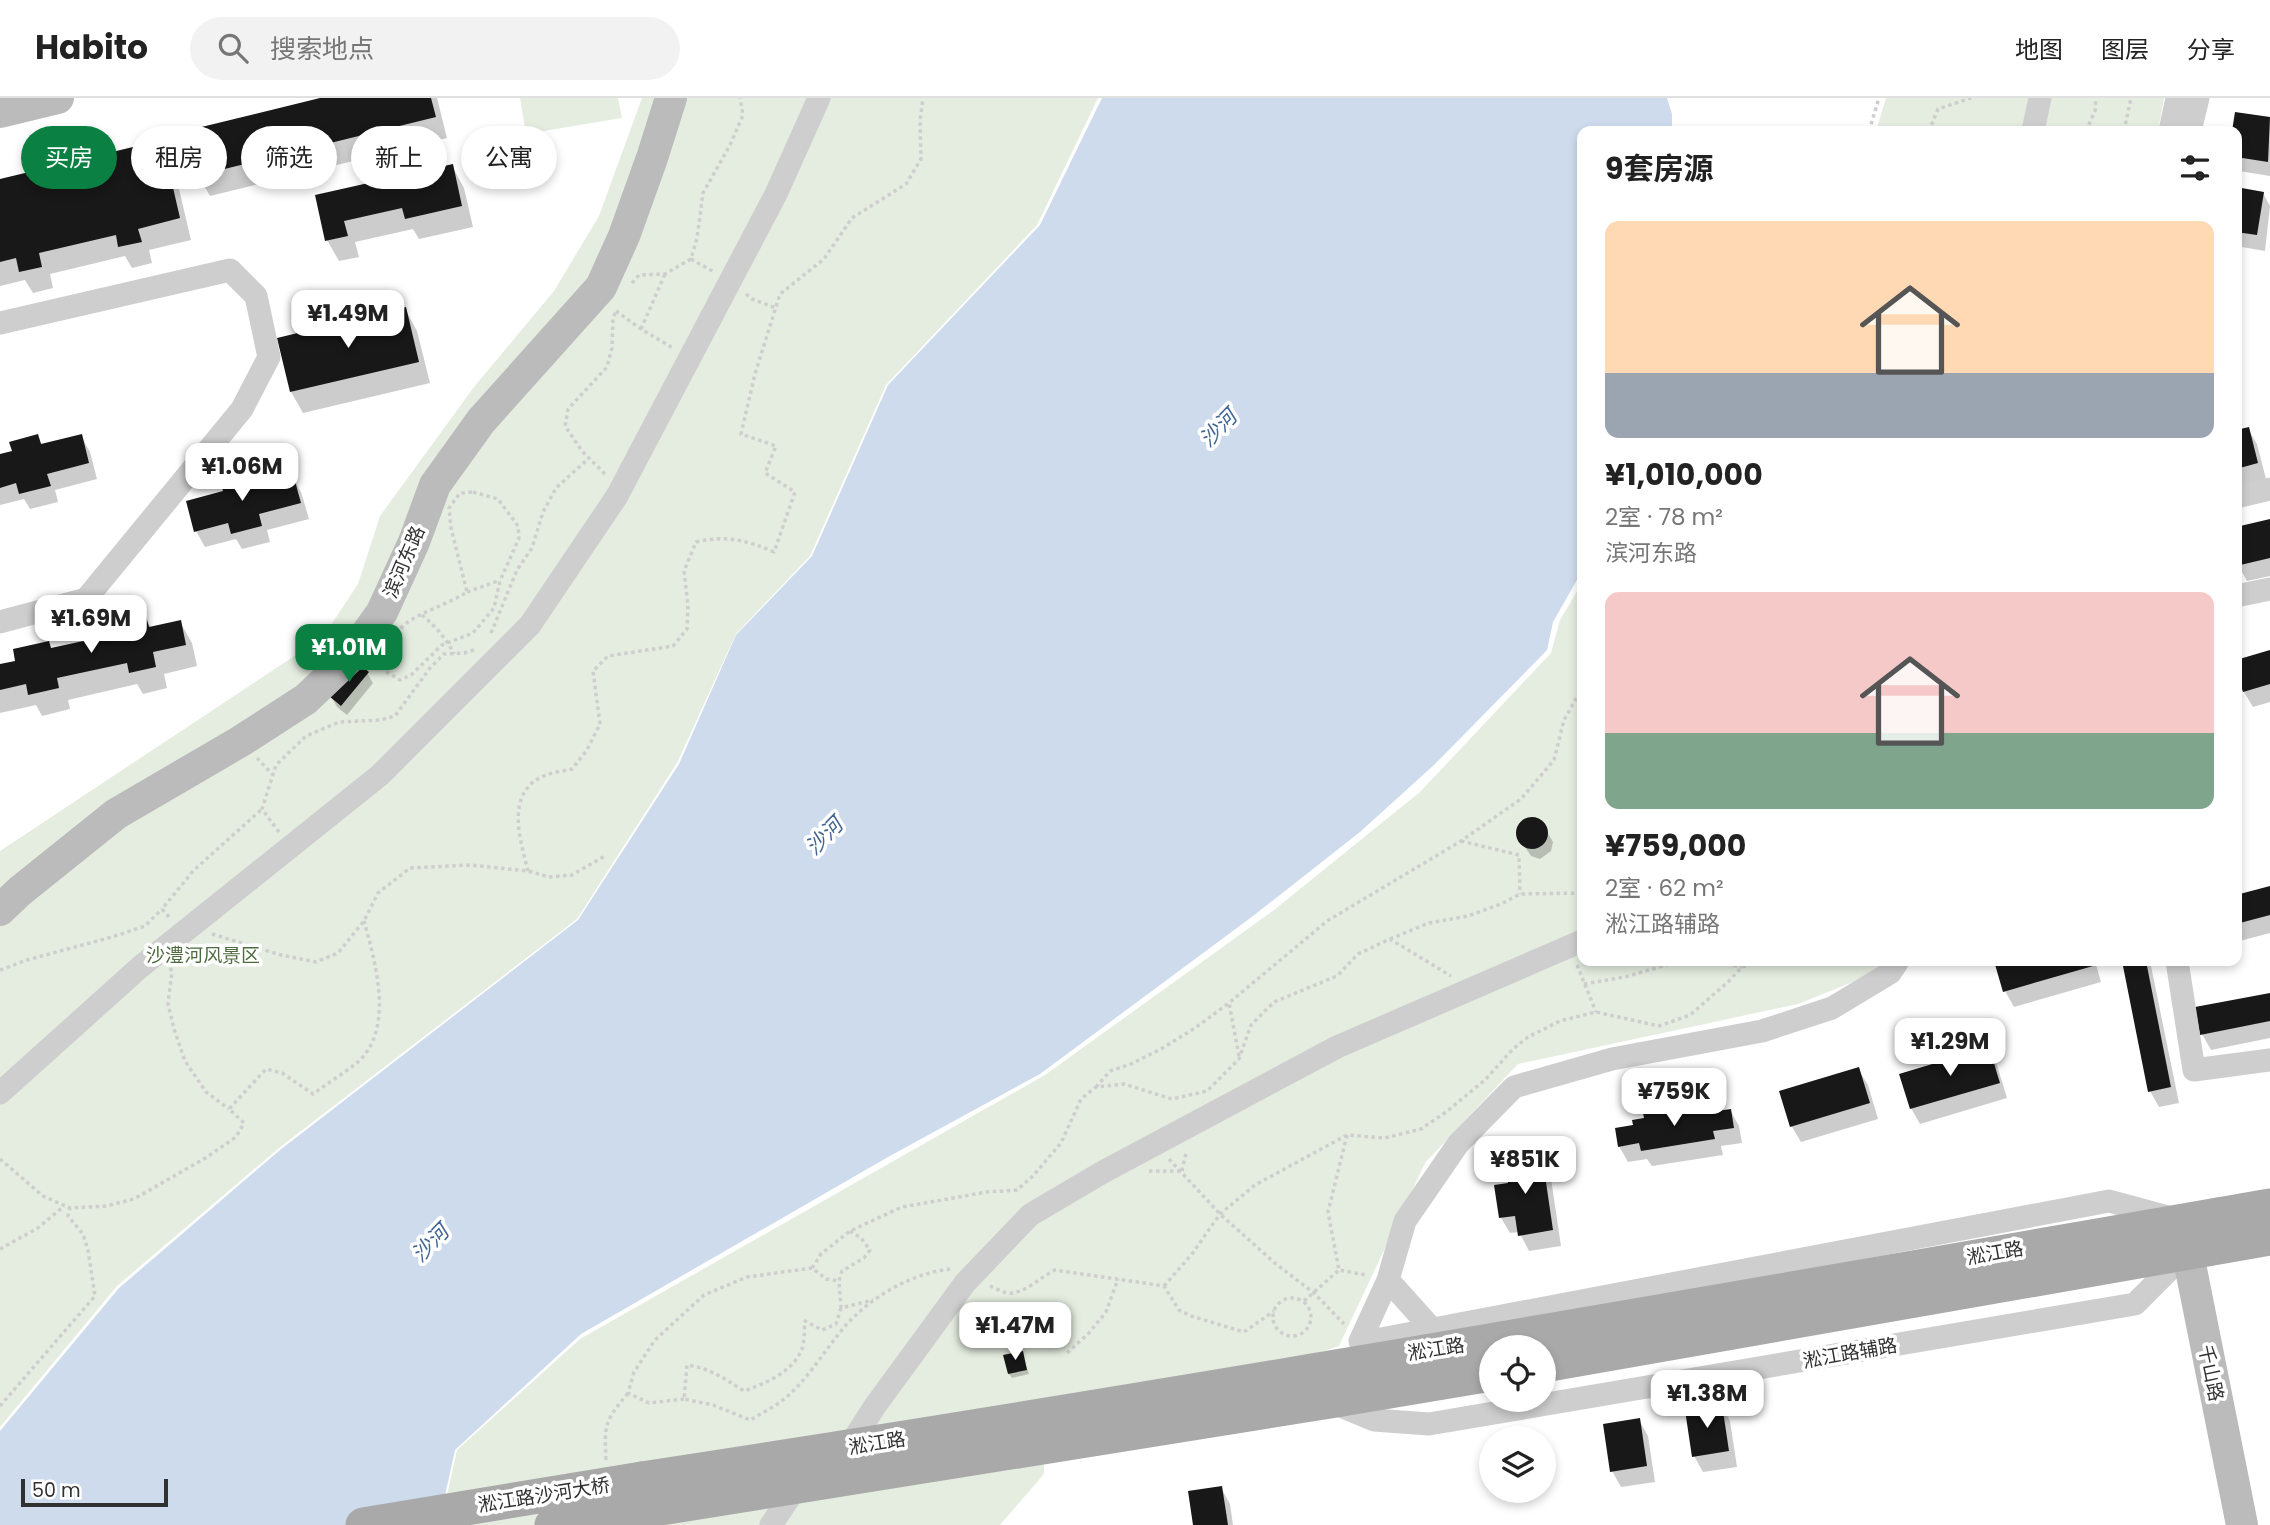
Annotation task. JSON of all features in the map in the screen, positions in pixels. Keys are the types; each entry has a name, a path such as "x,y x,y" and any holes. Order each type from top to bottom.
{"main road":[{"name":"淞江路","path":"1556,1362 2184,1236 2270,1206"},
{"name":"淞江路","path":"642,1495 848,1448 1434,1339 2184,1236 2270,1238"},
{"name":"淞江路","path":"642,1495 797,1486 1479,1376"},
{"name":"淞江路沙河大桥","path":"363,1525 642,1495"},
{"name":"淞江路沙河大桥","path":"552,1525 642,1495"}],"street":[{"path":"0,112 58,98"},
{"name":"滨河东路","path":"0,910 116,814 241,741 306,699 349,658 382,612 414,542 435,485 481,421 601,287 643,184 671,98"},
{"path":"0,1093 159,952 380,775 530,625 621,487 776,194 819,98"},
{"path":"2034,126 2040,98"},
{"path":"2171,126 2177,98"},
{"path":"2191,126 2198,98"},
{"path":"0,323 230,270 256,296 269,357 242,409 86,599 0,622"},
{"path":"2242,496 2270,489"},
{"path":"2242,595 2270,589"},
{"path":"848,1448 874,1406 973,1275 1030,1215 1102,1172 1337,1047 1576,944"},
{"path":"1363,1351 1405,1222 1458,1144 1514,1087 1612,1059 1762,1031 1832,1007 1890,974 1895,966"},
{"path":"2178,966 2194,1070 2270,1060"},
{"name":"淞江路辅路","path":"1330,1401 1374,1420 1429,1424 2135,1304 2184,1236"},
{"name":"千山路","path":"2184,1236 2242,1525"},
{"path":"1388,1280 1434,1339"},
{"path":"771,1525 797,1486"}],"path":[{"path":"630,285 639,275 665,274 691,259 697,238 703,193 730,145 743,115 740,98"},
{"path":"528,871 517,821 522,793 544,775 572,769 587,750 600,724 593,671 608,656 673,646 687,629 688,605 684,571 696,542 716,537 747,541 774,552 795,492 765,473 776,446 741,435 755,374 780,293 824,259 852,218 906,184 922,159 920,121 923,98"},
{"path":"1871,126 1879,98"},
{"path":"1931,126 1938,109 1971,98"},
{"path":"2088,126 2095,111 2096,98"},
{"path":"2125,126 2131,98"},
{"path":"641,329 665,274"},
{"path":"619,303 613,318 612,348 607,367 568,409 565,426 589,458 621,487"},
{"path":"616,311 691,358"},
{"path":"490,637 517,570 531,548 543,512 556,488 589,458"},
{"path":"467,592 451,528 449,508 460,493 473,492 498,499 518,526 519,538 500,581 494,608 473,633 448,643 427,658 411,676 400,680 385,671 379,659 389,641 411,620 450,603 467,592 500,581"},
{"path":"422,615 448,643 454,654"},
{"path":"0,970 145,926 194,870 262,809 276,765 306,736 340,722 380,720 395,716 430,668 444,654 478,649"},
{"path":"813,1268 821,1254 850,1231 902,1207 987,1192 1017,1190 1033,1176 1061,1143 1081,1099 1110,1071 1161,1049 1195,1028 1327,921 1461,841 1521,799 1554,760 1564,720 1577,697"},
{"path":"262,809 289,846"},
{"path":"1461,841 1519,855 1520,894"},
{"path":"162,909 213,935 281,955 316,962 338,953 364,921 378,894 410,868 470,865 528,871 549,877 572,875 605,856"},
{"path":"1096,1087 1124,1084 1172,1099 1207,1091 1239,1059 1251,1026 1274,1002 1337,976 1358,954 1429,923 1468,915 1501,904 1520,894 1577,893"},
{"path":"229,1109 266,1069 282,1073 313,1094 360,1060 373,1040 380,1009 377,970 364,921"},
{"path":"1390,939 1471,988"},
{"path":"0,1158 43,1196 64,1206 106,1206 134,1199 236,1137 244,1123 206,1092 185,1061 168,1004 172,971 159,952"},
{"path":"1580,966 1584,984 1596,1012"},
{"path":"1584,984 1661,966"},
{"path":"1737,966 1745,966"},
{"path":"1164,1286 1192,1254 1220,1214 1255,1185 1347,1135 1385,1138 1421,1129 1485,1080 1513,1049 1528,1037 1560,1021 1596,1012 1659,1026 1690,1015 1742,967"},
{"path":"1229,1003 1239,1059"},
{"path":"1339,1270 1328,1212 1347,1135"},
{"path":"1182,1171 1220,1214 1276,1264 1314,1293 1363,1351"},
{"path":"0,1249 38,1228 64,1206"},
{"path":"0,1406 95,1296 86,1242 68,1216 70,1208"},
{"path":"684,1399 687,1365 703,1367 744,1391 766,1383 793,1365 803,1347 804,1321 822,1330 836,1324 841,1308 839,1281 842,1271 864,1258 870,1250 862,1238 850,1231"},
{"path":"839,1281 826,1279 813,1268 747,1277 704,1295 655,1340 634,1372 628,1393 649,1403 684,1399 713,1405 750,1420 789,1396 848,1323 875,1300 910,1280 935,1270 964,1268 986,1285 1009,1293 1030,1287 1043,1275 1055,1270 1164,1286 1179,1310 1244,1332 1274,1311 1279,1303 1291,1298 1303,1301 1312,1317 1308,1329 1297,1336 1291,1336 1279,1331 1273,1320 1274,1311"},
{"path":"1339,1270 1388,1280"},
{"path":"1303,1301 1339,1270"},
{"path":"1067,1353 1089,1334 1106,1312 1118,1279"},
{"path":"841,1308 875,1300"}],"green space":[{"path":"520,98 618,98 622,118 557,129 557,126 525,126"},
{"name":"沙澧河风景区","path":"642,98 1098,98 1037,225 886,385 810,556 736,634 677,763 577,919 279,1148 117,1286 0,1427 0,851 323,637 358,584 380,516 474,387 554,291 599,216"},
{"path":"1886,98 2164,98 2159,126 1878,126"},
{"path":"1577,591 1577,966 1882,966 1875,973 1798,1004 1518,1064 1425,1163 1339,1346 1305,1357 1044,1401 1044,1474 1000,1525 434,1525 446,1500 457,1450 580,1339 1045,1075 1274,910 1420,792 1551,653 1560,620"}],"water":[{"name":"沙河","path":"1102,98 1667,98 1672,114 1672,126 1577,126 1577,580 1553,622 1547,650 1435,764 1360,832 1253,916 1040,1074 888,1157 581,1334 455,1450 444,1500 430,1525 0,1525 0,1431 119,1288 280,1150 578,920 679,764 736,635 812,556 888,385 1040,225"}],"building":[{"path":"320,98 431,98 436,117 399,126 351,126 351,138 337,141 337,126 241,126 241,165 227,168 227,126 205,126"},
{"path":"2235,112 2270,117 2268,162 2242,158 2242,126 2233,126"},
{"path":"131,147 131,189 173,189 180,218 138,229 142,242 118,247 116,235 39,253 42,267 19,272 16,258 0,262 0,179 21,174 21,189 117,189 117,151"},
{"path":"453,164 462,206 405,219 402,208 344,221 348,236 325,241 315,195 351,187 447,189 447,165"},
{"path":"2242,188 2264,192 2257,235 2242,233"},
{"path":"406,307 419,362 290,392 277,338"},
{"path":"2249,427 2258,463 2242,467 2242,429"},
{"path":"38,434 41,444 82,434 89,463 47,474 51,486 19,494 16,483 0,488 0,454 12,451 9,442"},
{"path":"250,474 253,485 293,474 301,503 259,514 262,526 231,534 228,523 194,532 186,501 223,491 221,482"},
{"path":"2270,519 2270,558 2242,565 2242,526"},
{"path":"146,616 149,627 181,620 186,645 153,652 156,667 129,673 127,663 57,678 59,688 28,695 26,684 0,690 0,664 15,661 13,649 49,641 51,648 116,634 113,623"},
{"path":"2270,650 2270,684 2243,692 2242,658"},
{"path":"357,662 369,672 341,706 329,696"},
{"path":"1532,817 1543,822 1548,833 1543,844 1532,849 1521,844 1516,833 1521,822"},
{"path":"2270,886 2270,915 2242,922 2242,893"},
{"path":"1995,966 2093,966 2003,992"},
{"path":"2123,966 2147,966 2171,1087 2148,1092"},
{"path":"2270,993 2270,1021 2200,1035 2195,1007"},
{"path":"1989,1047 2000,1083 1910,1109 1899,1074"},
{"path":"1859,1067 1870,1103 1790,1127 1779,1091"},
{"path":"1694,1105 1695,1109 1709,1107 1710,1112 1731,1109 1734,1128 1713,1131 1715,1139 1641,1151 1639,1143 1618,1147 1615,1128 1633,1125 1632,1120 1644,1118 1643,1113"},
{"path":"1542,1155 1553,1230 1518,1236 1515,1216 1499,1218 1494,1185 1508,1183 1505,1161"},
{"path":"1023,1351 1027,1370 1008,1374 1003,1355"},
{"path":"1722,1404 1729,1451 1692,1457 1685,1410"},
{"path":"1640,1418 1647,1466 1610,1472 1603,1424"},
{"path":"1222,1486 1228,1525 1193,1525 1188,1491"}]}
